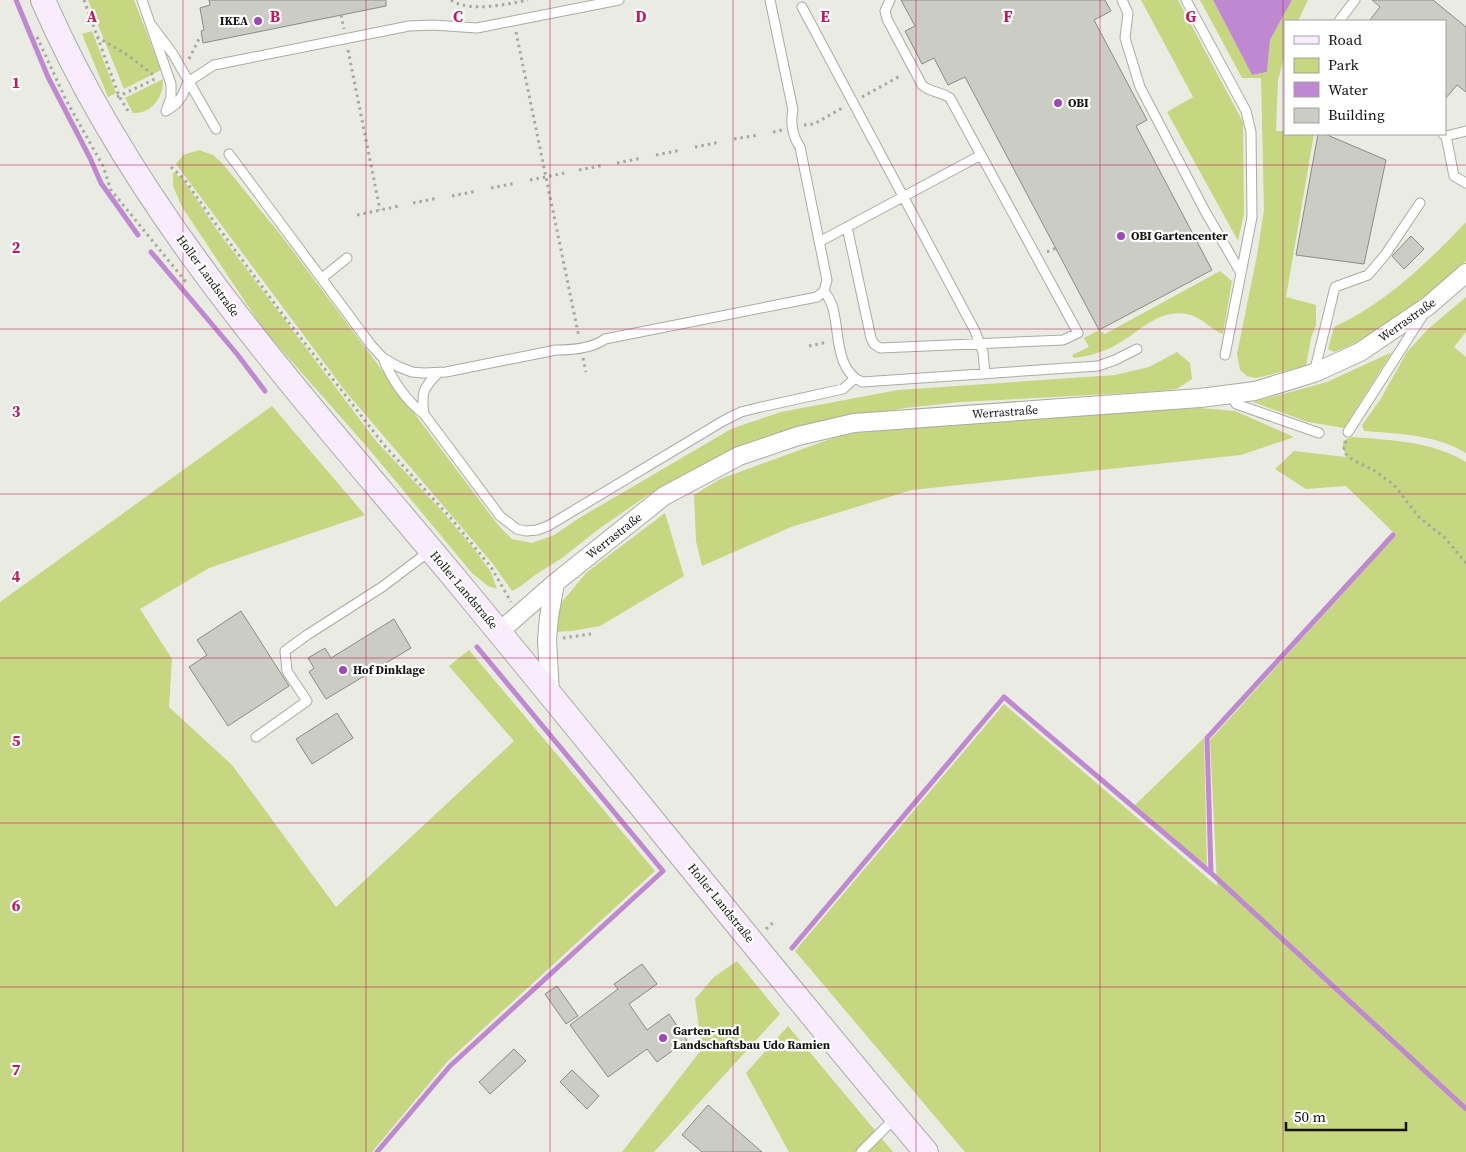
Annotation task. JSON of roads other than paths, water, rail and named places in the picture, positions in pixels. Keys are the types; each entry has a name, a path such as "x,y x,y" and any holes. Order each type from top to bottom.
{"main road":[{"name":"Holler Landstraße","path":"43,0 96,108 161,212 244,325 550,694 749,943 926,1152"}],"street":[{"name":"Werrastraße","path":"499,632 555,583 664,496 740,456 798,436 854,423 1200,398 1255,391 1314,373 1360,352 1428,306 1466,272"},
{"path":"550,694 547,640 555,583"}],"lane":[{"path":"142,0 152,26 160,56 172,84 171,97 166,111 176,104 188,82 214,65 409,26 433,25 477,28 619,0"},
{"path":"383,358 412,372 438,373 556,350 581,347 605,340 817,297 824,291 827,280 800,147 795,140 791,118 793,110 770,0"},
{"path":"847,227 870,334 874,344 880,348 1062,340 1078,333 950,98 945,94 928,90 922,84 887,19 885,11 890,0"},
{"path":"1122,0 1128,13 1125,38 1140,87 1206,213 1241,273"},
{"path":"1186,0 1250,121 1252,217 1225,355"},
{"path":"1339,20 1355,0"},
{"path":"802,7 975,331 983,352 985,374"},
{"path":"152,26 173,54 216,130"},
{"path":"1446,135 1466,130"},
{"path":"1444,135 1454,176 1466,183"},
{"path":"229,154 383,358 389,372 416,408 424,414 500,516 517,528 537,530 561,518 723,421 742,412 843,389 854,379"},
{"path":"819,242 982,155"},
{"path":"1314,373 1335,287 1368,275 1386,255 1420,203"},
{"path":"322,278 347,258"},
{"path":"824,291 832,304 844,362 854,379 862,382 1098,366 1137,349"},
{"path":"1348,432 1428,306"},
{"path":"424,414 423,394 426,386 438,373"},
{"path":"1232,394 1236,404 1319,433"},
{"path":"256,737 307,701 287,671 285,652 307,635 382,587 431,550"},
{"path":"862,1152 897,1117"}],"water":[{"path":"1213,0 1292,0 1270,40 1267,72 1252,75"}],"waterway":[{"path":"16,0 48,77 101,183 138,235"},
{"path":"151,252 237,354 265,391"},
{"path":"1393,535 1207,738 1211,873 1466,1109"},
{"path":"377,1152 450,1066 663,871 477,647"},
{"path":"792,948 1004,697 1211,873"}],"place":[{"name":"IKEA","path":"258,21"},
{"name":"OBI","path":"1058,103"},
{"name":"OBI Gartencenter","path":"1121,236"},
{"name":"Hof Dinklage","path":"343,670"},
{"name":"Garten- und Landschaftsbau Udo Ramien","path":"663,1038"}]}
